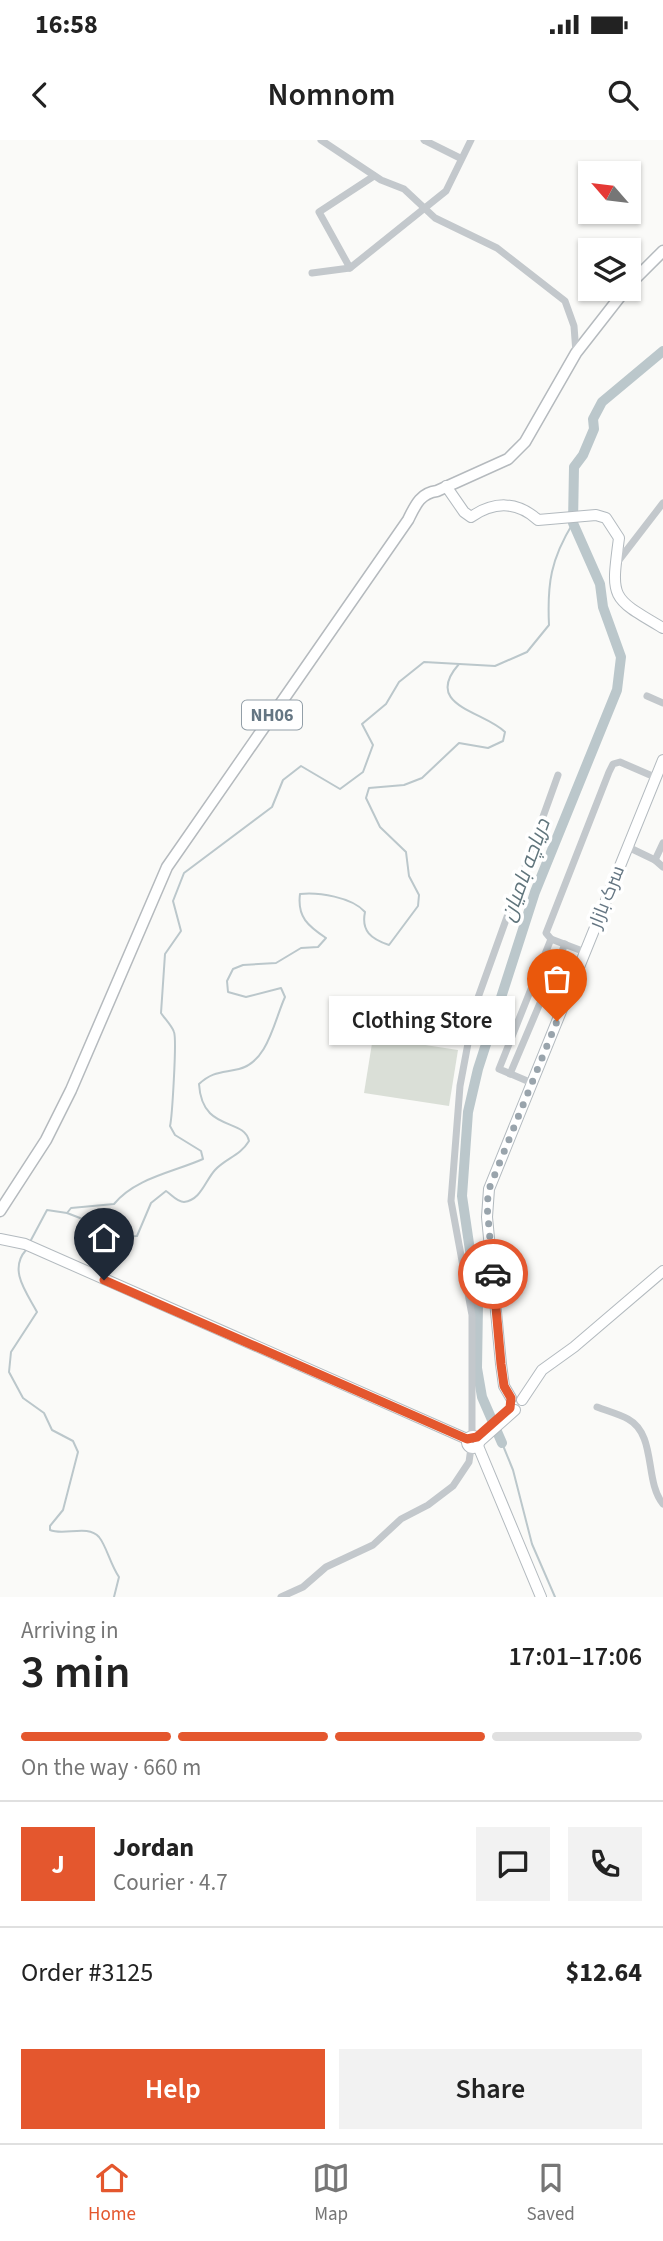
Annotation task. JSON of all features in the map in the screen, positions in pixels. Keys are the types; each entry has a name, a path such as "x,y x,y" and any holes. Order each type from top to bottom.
{"main road":[{"name":"NH06","path":"641,273 663,251"},
{"name":"NH06","path":"0,1211 46,1140 71,1090 167,867 408,520 417,501 427,492 508,459 525,442 576,354 616,301"},
{"path":"446,486 464,512 471,517 483,509 502,503 526,509 538,520 606,518 619,538 613,578 617,597 627,607 663,628"},
{"name":"سرک بازار","path":"515,1404 504,1386 501,1364 487,1205 489,1189 663,760"},
{"path":"0,1239 29,1246 477,1439 541,1597"},
{"path":"477,1439 515,1404 542,1370 574,1348 663,1271"}],"street":[{"path":"321,140 374,176 404,189 435,218 497,248 565,300 574,326 576,354"},
{"path":"424,140 460,158"},
{"path":"312,274 350,268 446,191 471,140"},
{"path":"350,268 319,212 374,176"},
{"path":"615,565 663,503"},
{"path":"647,696 663,703"},
{"path":"585,952 551,939 547,933 613,764 620,762 657,778"},
{"path":"281,1597 303,1587 326,1567 373,1545 401,1519 428,1505 453,1486 469,1462 477,1439 472,1315 451,1200 460,1086 475,1006 558,775"},
{"path":"655,860 663,843"},
{"path":"628,848 655,860 663,867"},
{"path":"532,1083 499,1069 551,939"},
{"path":"510,1074 565,944"},
{"path":"597,1407 627,1418 638,1427 645,1442 654,1487 663,1504"},
{"path":"303,1587 306,1597"}],"shaded area":[{"path":"373,1037 458,1050 449,1106 364,1093"}],"waterway":[{"name":"دریاچه بامیان","path":"502,1443 482,1397 477,1368 478,1305 462,1196 468,1112 478,1069 535,892 617,690 621,657 603,607 600,584 573,523 574,467 583,455 594,429 593,419 602,402 663,351"},
{"path":"31,1240 47,1210 67,1213 71,1208 114,1204 144,1182 203,1159 201,1151 175,1135 170,1126 175,1038 173,1030 161,1013 165,954 181,931 173,901 184,873 272,807 283,780 301,766 340,789 363,772 373,745 362,724 386,704 399,682 424,662 495,666 527,652 549,625 552,572 560,548 573,523"},
{"path":"67,1213 93,1223 111,1237 137,1236 151,1203 166,1191 181,1202 195,1198 215,1170 237,1154 249,1141 240,1129 223,1122 207,1110 199,1084 213,1075 249,1065 257,1058 269,1039 285,997 281,988 246,997 228,992 227,981 233,969 243,965 276,963 301,948 318,947 326,938 302,915 300,894 325,895 343,899 359,907 365,912 364,919 369,933 389,945 418,906 419,895 409,876 406,852 380,827 366,798 369,788 404,785 422,778 459,743 488,748 503,741 505,732 460,706 452,698 448,689 449,678 459,664"},
{"path":"26,1250 21,1258 19,1273 24,1289 37,1312 11,1352 9,1372 23,1398 44,1413 52,1430 73,1441 78,1452 63,1510 50,1526 50,1530 89,1531 99,1537 119,1577 114,1597"},
{"path":"502,1443 513,1470 532,1544 555,1597"}],"way so far":[{"path":"493,1274 487,1205 489,1189 557,1021"}],"place":[{"name":"Clothing Store","path":"557,1021"}],"route":[{"path":"104,1280 467,1439 470,1436 477,1437 510,1408 511,1398 504,1386 501,1364 493,1274"}]}
